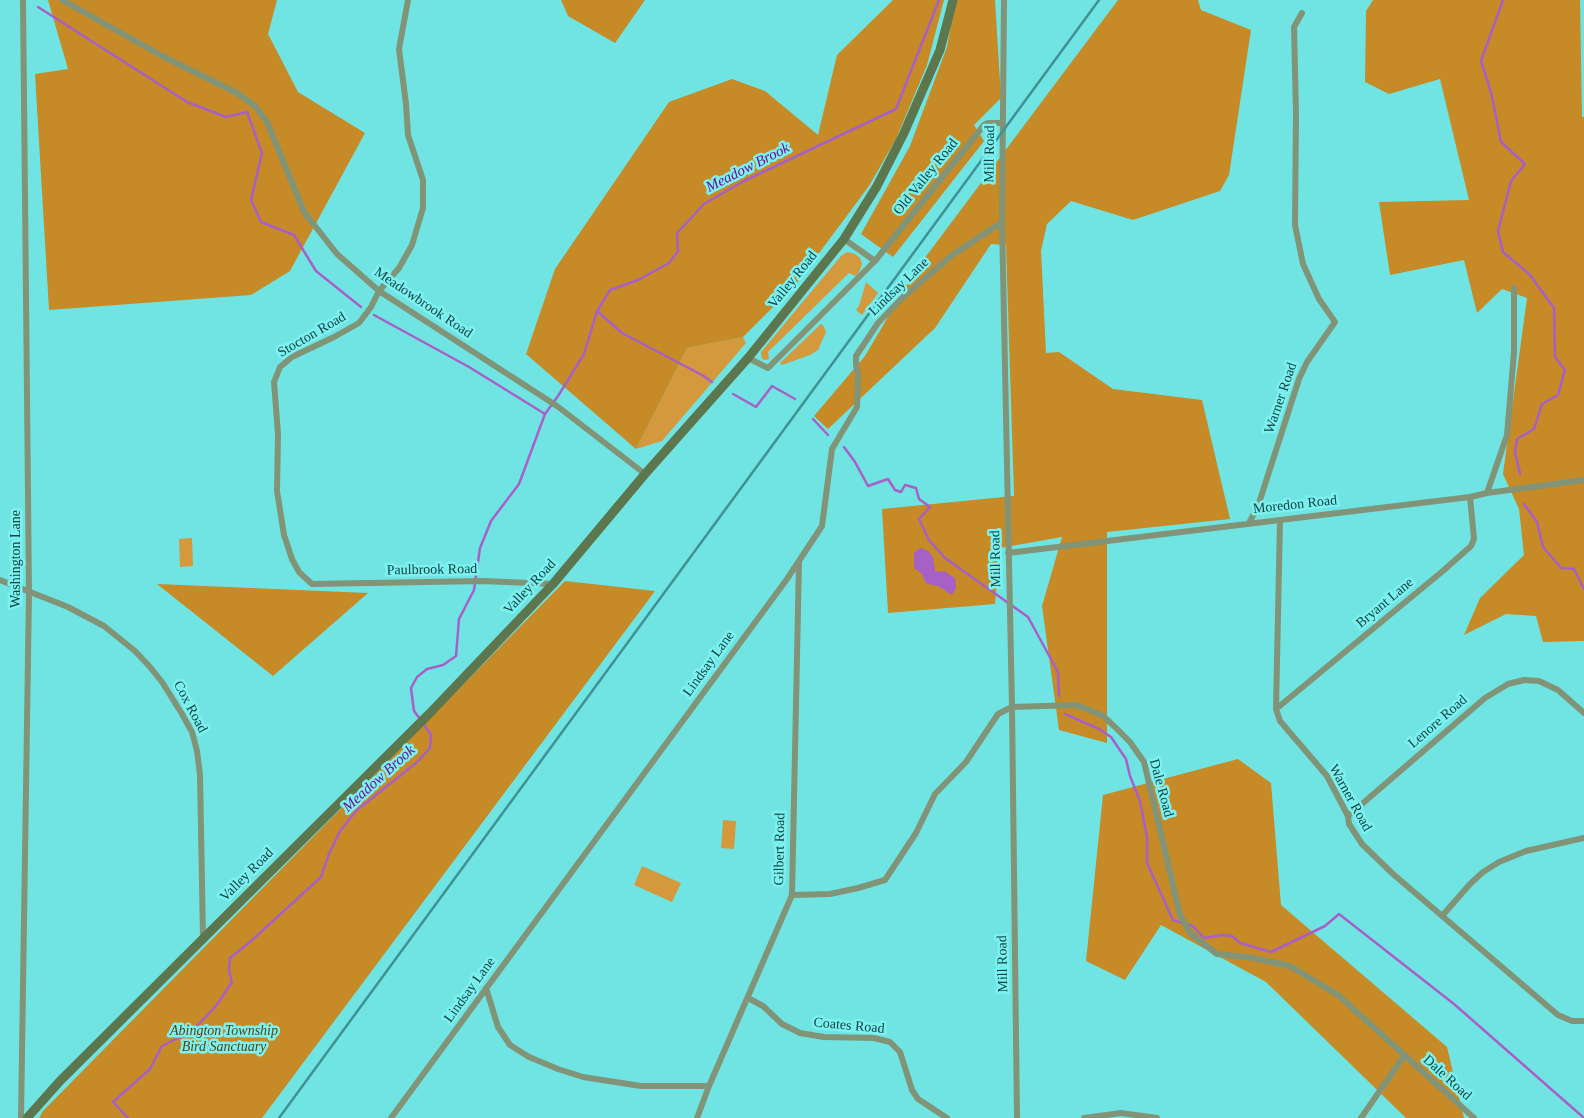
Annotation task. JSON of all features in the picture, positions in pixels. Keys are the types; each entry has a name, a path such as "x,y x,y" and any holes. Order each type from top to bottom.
{"main road":[{"name":"Valley Road","path":"27,1118 60,1081 429,714 553,584 645,474 748,358 844,239 876,186 904,133 940,50 953,0"}],"street":[{"name":"Washington Lane","path":"21,1118 29,592 23,0"},
{"name":"Meadowbrook Road","path":"62,0 164,57 237,93 255,106 267,122 304,212 337,254 378,291 557,406 645,474"},
{"name":"Stocton Road","path":"312,584 299,572 292,559 284,535 277,491 278,434 274,382 280,367 292,357 334,337 359,322 371,307 378,291 399,268 412,244 422,208 423,180 408,136 406,104 398,49 408,0"},
{"name":"Mill Road","path":"1004,0 1002,222 1012,707 1017,1118"},
{"name":"Warner Road","path":"1249,523 1258,506 1299,379 1307,362 1335,322 1319,299 1303,264 1295,225 1296,114 1294,26 1302,13"},
{"name":"Old Valley Road","path":"748,358 768,368 875,261 981,128 988,123 1003,123"},
{"name":"Lindsay Lane","path":"391,1118 799,562 822,526 832,449 857,407 858,374 856,356 878,323 901,299 951,256 1002,222"},
{"path":"844,239 875,261"},
{"path":"1487,493 1507,435 1514,352 1514,288"},
{"name":"Moredon Road","path":"1008,553 1470,497 1584,480"},
{"name":"Bryant Lane","path":"1276,709 1471,546 1474,539 1470,497"},
{"path":"1276,709 1280,520"},
{"name":"Gilbert Road","path":"697,1118 709,1086 792,895 799,562"},
{"name":"Cox Road","path":"0,580 85,615 104,626 122,640 150,667 162,682 192,732 200,775 203,938"},
{"name":"Paulbrook Road","path":"312,584 483,581 553,584"},
{"name":"Lenore Road","path":"1348,816 1485,698 1508,684 1524,680 1539,681 1558,690 1584,713"},
{"name":"Dale Road","path":"1012,707 1076,705 1102,716 1130,742 1144,762 1180,915 1191,934 1217,954 1248,957 1290,966 1338,995 1474,1118"},
{"path":"792,895 830,894 885,880 916,833 935,794 966,762 998,714 1012,707"},
{"name":"Warner Road","path":"1276,709 1280,721 1327,776 1348,816 1349,824 1362,844 1393,874 1558,1015 1572,1021 1584,1021"},
{"path":"1442,916 1470,884 1483,872 1499,862 1526,851 1584,838"},
{"path":"486,988 498,1027 510,1044 529,1057 558,1069 583,1076 641,1086 709,1086"},
{"name":"Coates Road","path":"748,998 762,1006 782,1024 800,1033 824,1037 861,1036 890,1042 900,1052 912,1090 918,1099 947,1118"},
{"path":"1362,1118 1404,1056"},
{"path":"1084,1118 1120,1114 1157,1118"}],"shaded area":[{"path":"847,252 855,254 860,258 862,264 856,276 849,273 768,352 769,359 762,359 761,352 841,256"},
{"path":"866,282 878,293 862,315 856,310"},
{"path":"821,324 826,332 818,350 810,355 782,365 780,363"},
{"path":"743,337 746,343 662,441 636,449 687,348"},
{"path":"192,538 193,566 180,567 179,539"},
{"path":"920,548 928,551 933,557 935,571 944,571 955,578 956,588 952,595 938,586 926,583 921,573 914,568 914,553"},
{"path":"723,820 736,821 734,849 721,848"},
{"path":"642,866 681,883 672,902 634,885"}],"green space":[{"path":"48,0 277,0 268,34 298,92 365,133 290,271 251,295 49,310 35,74 68,69"},
{"path":"561,0 645,0 615,43 568,16"},
{"path":"893,0 944,0 927,65 896,139 869,186 796,284 743,337 687,348 636,449 526,354 555,269 669,102 732,79 765,91 818,135 837,55"},
{"path":"955,0 995,0 1001,98 974,125 984,141 893,257 861,234 910,146 947,47"},
{"path":"1118,0 1198,0 1201,10 1251,30 1229,175 1220,191 1133,220 1071,201 1047,224 1041,251 1046,353 1059,352 1113,389 1202,400 1230,519 1107,532 1107,743 1059,730 1042,606 1062,537 1000,548 995,604 888,613 882,509 1014,496 1006,245 991,244 935,328 828,429 814,416 865,356 915,271"},
{"path":"1373,0 1580,0 1582,117 1584,117 1584,641 1543,642 1536,616 1506,614 1464,635 1480,598 1524,555 1519,509 1503,474 1527,298 1502,289 1477,313 1464,260 1390,275 1379,202 1469,200 1440,79 1389,94 1365,82 1366,11"},
{"name":"Abington Township Bird Sanctuary","path":"565,581 655,591 262,1118 39,1118 43,1111"},
{"path":"157,584 368,593 273,676"},
{"path":"1238,759 1271,783 1281,905 1447,1047 1464,1118 1406,1118 1266,982 1161,925 1125,980 1086,961 1103,795"}],"waterway":[{"name":"Meadow Brook","path":"420,719 414,711 411,688 417,677 427,669 443,665 456,656 459,619 474,590 480,548 491,521 519,484 545,414 584,354 597,311 610,290 638,280 669,263 678,251 677,233 704,204 742,182 896,109 939,0"},
{"path":"1503,0 1481,61 1491,92 1501,142 1525,164 1511,181 1498,231 1503,252 1530,275 1554,308 1555,357 1565,370 1558,395 1542,404 1534,429 1517,439 1515,452 1520,474"},
{"path":"38,7 187,102 226,117 247,112 262,153 251,200 261,222 294,235 316,271 361,307"},
{"path":"597,311 622,333 712,382"},
{"path":"374,315 469,367 545,414"},
{"path":"733,394 756,407 772,386 795,399"},
{"path":"813,419 828,435"},
{"path":"844,447 855,462 868,486 888,479 895,490 901,492 905,485 916,488 919,499 930,507 919,519 929,540 945,558 1028,617 1058,672 1059,696"},
{"path":"1524,504 1537,522 1543,547 1561,568 1574,569 1584,589"},
{"path":"1065,714 1099,729 1111,737 1126,759 1130,776 1140,801 1147,837 1147,863 1173,920 1193,926 1204,938 1222,935 1232,936 1240,943 1271,952 1325,926 1339,914 1454,1004 1584,1118"},
{"name":"Meadow Brook","path":"128,1118 113,1102 150,1069 162,1046 192,1031 216,1006 232,982 229,971 230,958 321,877 340,831 356,811 416,763 430,748 431,735 423,723"}],"railway":[{"path":"279,1118 1099,0"}]}
